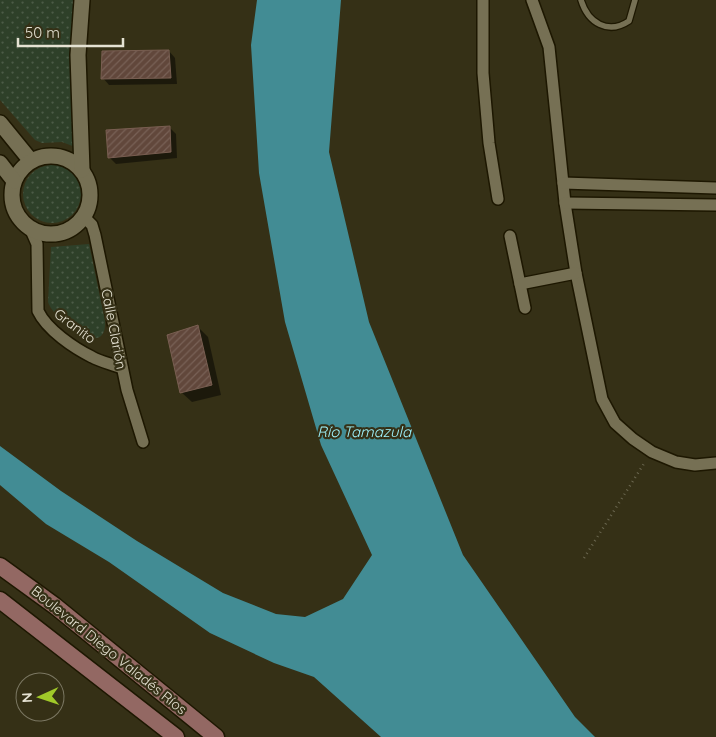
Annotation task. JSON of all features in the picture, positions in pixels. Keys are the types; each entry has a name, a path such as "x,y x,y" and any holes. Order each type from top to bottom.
{"main road":[{"name":"Boulevard Diego Valadés Ríos","path":"0,566 62,612 216,737"},
{"name":"Boulevard Diego Valadés Ríos","path":"0,600 176,737"}],"street":[{"path":"82,0 78,55 82,170"},
{"path":"483,0 484,81 489,143 498,199"},
{"path":"532,0 550,47 565,203 576,273 602,399 615,423 633,440 652,452 676,462 695,465 716,463"},
{"path":"0,122 31,161"},
{"path":"49,156 61,157 72,162 82,170 88,181 90,193 89,206 84,217 76,226 65,232 53,235 38,232 20,220 14,210 12,197 14,181 21,170 31,161 49,156"},
{"path":"0,163 14,181"},
{"path":"563,183 716,188"},
{"path":"565,203 716,205"},
{"name":"Calle Clarión","path":"84,217 92,224 95,235 127,390 143,442"},
{"name":"Granito","path":"30,228 37,244 38,311 43,321 51,329 92,357 122,368"},
{"path":"510,236 525,308"},
{"path":"520,284 576,273"}],"lane":[{"path":"581,0 586,14 594,22 611,28 621,26 630,21 635,0"}],"path":[{"path":"584,558 652,452"}],"green space":[{"path":"0,0 82,0 75,147 62,142 42,143 35,140 0,100"},
{"path":"46,165 58,165 73,173 81,188 81,200 73,215 58,223 46,223 31,215 23,200 23,188 31,173"},
{"path":"89,244 105,321 103,333 98,338 79,333 69,326 59,318 48,302 51,247"}],"water":[{"name":"Río Tamazula","path":"257,0 341,0 329,152 369,322 463,555 575,717 595,737 381,737 314,677 274,663 210,633 109,562 46,524 0,485 0,446 61,491 137,541 223,593 276,614 305,617 343,599 372,555 321,445 285,322 259,173 251,45"}],"building":[{"path":"169,50 171,78 101,79 102,51"},
{"path":"170,126 171,152 108,158 106,130"},
{"path":"198,325 212,385 180,393 167,335"}]}
